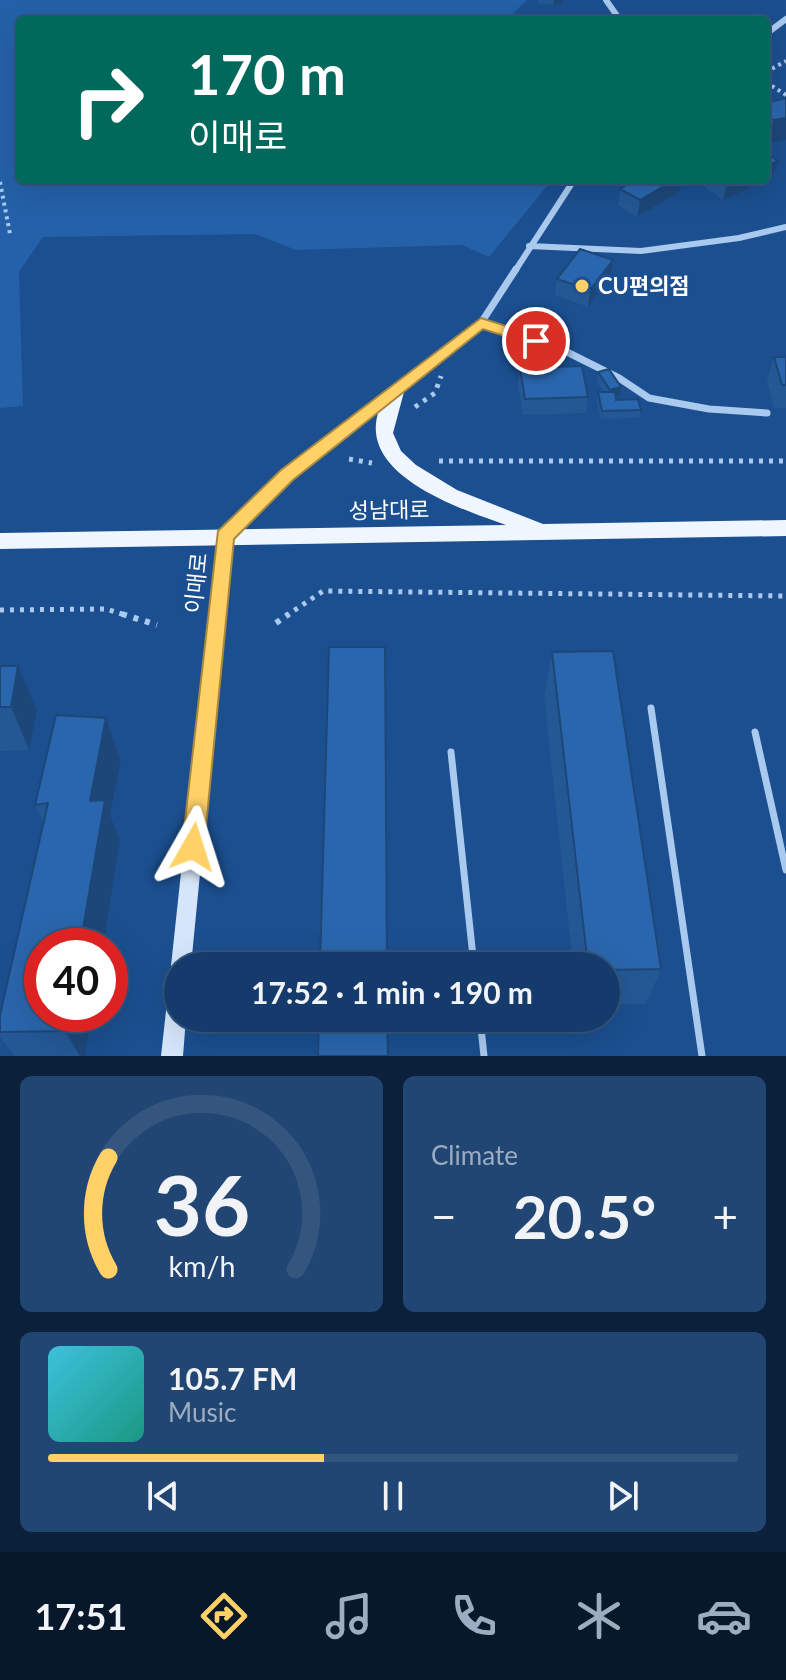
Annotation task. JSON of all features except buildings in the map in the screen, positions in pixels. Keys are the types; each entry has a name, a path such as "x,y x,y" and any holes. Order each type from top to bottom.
{"main road":[{"path":"395,392 384,423 385,438 395,456 414,475 435,487 543,531"},
{"name":"성남대로","path":"0,541 784,527"}],"street":[{"name":"이매로","path":"182,952 225,536 287,475 481,323 571,184"},
{"path":"529,246 641,251 739,238 786,227"},
{"path":"481,323 557,347 619,378 649,398 709,409 767,413"},
{"path":"172,1056 174,1032"}],"lane":[{"path":"651,708 702,1056"},
{"path":"755,732 786,870"},
{"path":"451,752 472,952"},
{"path":"481,1032 484,1056"}],"path":[{"path":"0,182 10,234"},
{"path":"437,461 786,461"},
{"path":"276,623 323,591 786,596"},
{"path":"0,610 106,609 157,625"}],"shaded area":[{"path":"0,0 527,0 511,16 16,16 16,184 549,184 489,257 462,245 296,250 255,234 43,237 19,272 23,406 0,408"}],"place":[{"name":"CU편의점","path":"582,286"}],"route":[{"path":"193,847 225,536 307,458 481,323 536,341"}]}
